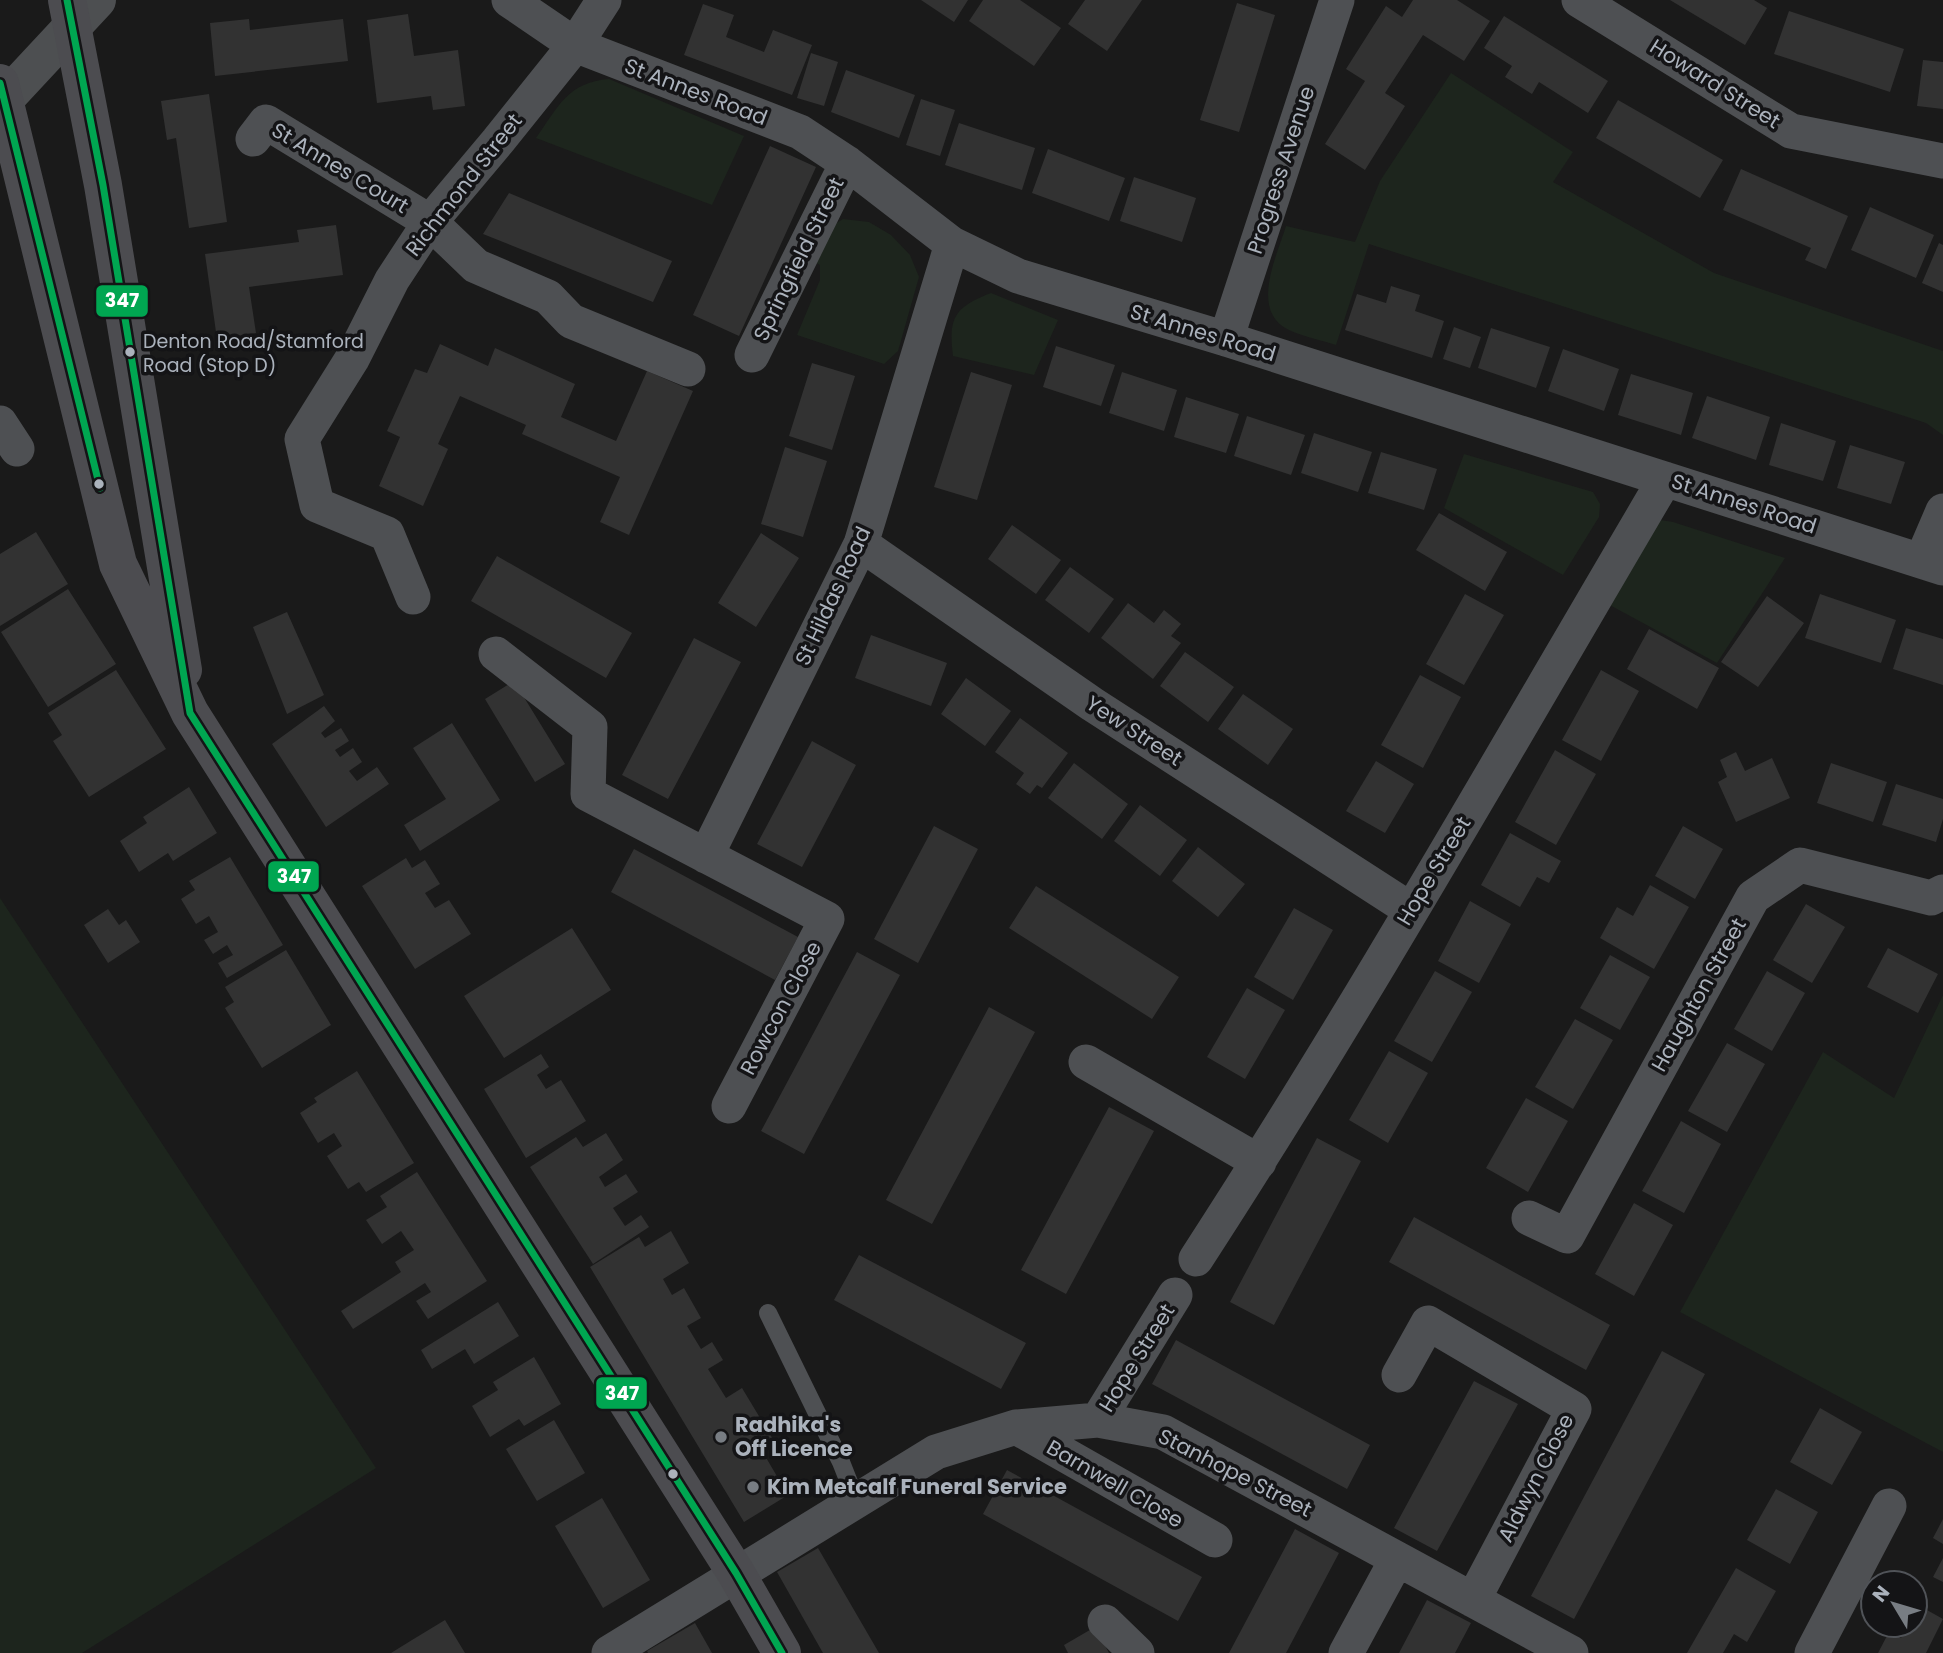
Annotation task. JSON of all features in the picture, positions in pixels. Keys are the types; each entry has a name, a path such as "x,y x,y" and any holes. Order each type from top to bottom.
{"highway":[{"path":"79,9 103,184 190,713"},
{"path":"2,92 118,564 190,713 736,1573 782,1653"},
{"path":"0,206 36,230"}],"main road":[{"path":"2,92 79,9"}],"street":[{"name":"St Annes Road","path":"509,0 575,45 800,132 847,163 953,244 1018,276 1933,564"},
{"name":"Richmond Street","path":"414,597 387,534 317,505 302,439 352,359 392,280 430,222 575,45 604,0"},
{"name":"Progress Avenue","path":"1226,340 1337,0"},
{"name":"Howard Street","path":"1579,0 1791,131 1943,160"},
{"name":"St Annes Court","path":"253,139 266,122 430,222"},
{"name":"Springfield Street","path":"752,355 847,163"},
{"path":"430,222 476,266 548,297 572,321 688,369"},
{"name":"St Hildas Road","path":"706,856 861,544 953,244"},
{"name":"Hope Street","path":"1196,1259 1259,1162 1411,910 1665,479"},
{"path":"1933,564 1943,511"},
{"name":"Yew Street","path":"861,544 1092,704 1411,910"},
{"path":"496,654 590,727 588,794 706,856"},
{"name":"Rowcon Close","path":"706,856 827,919 729,1106"},
{"name":"Haughton Street","path":"1528,1218 1567,1236 1753,897 1800,865 1931,898 1943,892"},
{"path":"1086,1062 1259,1162"},
{"name":"Hope Street","path":"1098,1420 1175,1295"},
{"name":"Aldwyn Close","path":"1399,1375 1428,1323 1574,1409 1474,1600"},
{"name":"Stanhope Street","path":"609,1653 936,1452 1016,1427 1098,1420 1163,1432 1571,1653"},
{"name":"Barnwell Close","path":"1016,1427 1215,1540"},
{"path":"1812,1653 1889,1506"},
{"path":"1346,1653 1397,1559"},
{"path":"1105,1622 1137,1653"}],"lane":[{"path":"768,1313 841,1462 856,1500"}],"shaded area":[{"path":"1451,73 1573,152 1553,182 1714,273 1943,351 1943,435 1926,423 1369,244 1336,345 1289,330 1277,321 1270,310 1268,297 1272,267 1286,226 1355,242 1380,181"},
{"path":"609,79 744,136 712,205 536,138 565,98 583,85"},
{"path":"843,219 869,222 891,235 910,255 919,277 898,351 884,364 797,335 820,280 820,265 811,260 829,228"},
{"path":"991,293 1058,320 1034,375 953,356 952,332 957,315 969,303"},
{"path":"1464,454 1593,492 1600,504 1599,517 1563,575 1444,508"},
{"path":"1660,520 1785,558 1717,663 1606,603"},
{"path":"0,898 376,1468 82,1653 0,1653"},
{"path":"1943,995 1943,1452 1680,1312 1823,1052 1894,1098"}],"building":[{"path":"921,0 968,0 954,22"},
{"path":"983,0 1020,0 1061,28 1034,66 969,21"},
{"path":"1085,0 1142,0 1107,51 1068,24"},
{"path":"1413,0 1457,0 1490,21 1464,61 1423,35 1385,93 1405,106 1365,170 1325,144 1365,81 1346,69 1386,6 1402,17"},
{"path":"1670,0 1754,0 1767,8 1745,45"},
{"path":"1237,3 1275,15 1239,132 1200,120"},
{"path":"703,4 734,15 726,37 764,52 773,30 812,45 792,95 684,55"},
{"path":"1789,11 1904,49 1890,92 1774,54"},
{"path":"408,14 414,56 458,50 465,106 433,110 431,96 377,103 367,20"},
{"path":"1504,16 1608,81 1588,113 1539,82 1532,94 1505,77 1512,66 1484,48"},
{"path":"249,19 250,30 343,19 348,61 215,76 210,23"},
{"path":"811,53 838,62 824,106 797,98"},
{"path":"1923,60 1943,62 1943,109 1917,106"},
{"path":"846,70 915,95 899,138 831,112"},
{"path":"209,94 227,222 189,228 176,138 167,140 161,101"},
{"path":"921,99 955,110 940,156 906,145"},
{"path":"1618,100 1723,160 1700,198 1596,138"},
{"path":"959,123 1035,148 1022,190 945,165"},
{"path":"770,146 816,167 739,336 693,315"},
{"path":"1048,149 1125,178 1109,221 1032,193"},
{"path":"1741,169 1848,216 1826,269 1805,260 1811,248 1723,210"},
{"path":"1134,177 1196,198 1182,242 1120,221"},
{"path":"509,193 672,261 653,302 483,234"},
{"path":"1870,207 1934,235 1916,278 1851,250"},
{"path":"336,225 343,275 249,287 256,333 217,339 205,254 299,242 297,230"},
{"path":"1939,243 1943,245 1943,292 1922,283"},
{"path":"1391,286 1420,295 1415,311 1444,321 1432,358 1345,330 1357,294 1386,303"},
{"path":"1454,327 1481,337 1470,368 1443,359"},
{"path":"1491,328 1550,347 1536,388 1478,368"},
{"path":"440,344 488,366 495,348 575,384 561,417 616,441 647,371 693,391 629,535 600,522 620,477 522,434 526,425 460,396 438,444 448,449 423,506 379,486 400,437 387,431 415,369 427,373"},
{"path":"1056,346 1115,365 1101,406 1043,387"},
{"path":"1563,349 1619,369 1604,411 1548,391"},
{"path":"812,363 855,376 832,450 789,436"},
{"path":"971,372 1012,385 977,500 934,487"},
{"path":"1122,372 1177,390 1164,431 1109,413"},
{"path":"1631,374 1693,393 1681,435 1618,415"},
{"path":"1707,396 1770,417 1756,460 1692,438"},
{"path":"1186,397 1239,414 1226,453 1174,437"},
{"path":"1247,416 1305,435 1291,475 1234,456"},
{"path":"1781,423 1836,441 1823,481 1769,465"},
{"path":"1314,433 1372,452 1358,492 1301,473"},
{"path":"1850,445 1905,462 1891,504 1837,488"},
{"path":"785,447 827,461 803,537 761,524"},
{"path":"1381,452 1437,469 1424,510 1368,493"},
{"path":"1439,513 1507,552 1485,591 1416,550"},
{"path":"1012,525 1061,560 1036,594 988,559"},
{"path":"36,532 68,584 0,626 0,554"},
{"path":"761,533 799,558 756,627 718,603"},
{"path":"497,556 632,633 606,678 471,601"},
{"path":"1070,567 1114,599 1089,633 1045,600"},
{"path":"68,589 116,664 48,707 1,632"},
{"path":"1465,594 1504,615 1464,685 1426,664"},
{"path":"1820,594 1896,620 1881,663 1805,638"},
{"path":"1767,596 1804,623 1758,687 1721,662"},
{"path":"1128,603 1154,623 1164,610 1181,624 1171,636 1181,643 1153,679 1101,638"},
{"path":"287,612 324,695 287,714 253,627"},
{"path":"1906,628 1943,639 1943,685 1893,669"},
{"path":"1649,629 1719,668 1697,709 1627,669"},
{"path":"871,635 947,663 931,706 855,678"},
{"path":"694,638 741,662 668,799 622,775"},
{"path":"1185,652 1234,687 1208,722 1160,686"},
{"path":"116,670 166,749 89,797 53,741 62,735 48,713"},
{"path":"1601,670 1639,691 1601,761 1562,740"},
{"path":"1420,675 1461,697 1423,768 1381,745"},
{"path":"966,678 1011,711 985,746 941,714"},
{"path":"514,681 565,764 535,782 485,699"},
{"path":"1243,694 1293,729 1268,765 1218,729"},
{"path":"324,706 335,721 321,733 325,738 341,728 349,741 335,750 340,757 353,748 362,762 349,771 357,781 377,767 389,784 326,827 272,744"},
{"path":"1020,718 1068,753 1042,788 1037,785 1030,794 1016,784 1024,773 995,752"},
{"path":"452,723 500,800 420,851 404,825 446,799 413,748"},
{"path":"812,741 856,765 802,867 757,844"},
{"path":"1555,750 1596,774 1556,845 1515,822"},
{"path":"1736,752 1745,771 1772,758 1790,798 1736,822 1718,782 1727,777 1720,760"},
{"path":"1376,761 1414,784 1385,833 1346,811"},
{"path":"1074,763 1128,804 1102,839 1048,798"},
{"path":"1831,763 1887,782 1873,822 1817,803"},
{"path":"1896,784 1943,799 1943,819 1936,842 1882,825"},
{"path":"189,787 217,833 173,861 168,853 139,872 120,841 147,823 143,817"},
{"path":"1140,805 1187,840 1160,876 1114,841"},
{"path":"934,826 978,849 918,963 874,939"},
{"path":"1683,826 1723,849 1695,899 1655,876"},
{"path":"1510,833 1561,861 1549,883 1537,877 1520,907 1481,885"},
{"path":"1198,847 1245,884 1218,917 1172,881"},
{"path":"634,849 798,937 775,980 611,892"},
{"path":"230,857 283,945 227,978 218,963 233,955 227,945 213,954 204,940 218,932 209,916 196,924 181,899 195,890 189,881"},
{"path":"406,858 412,868 425,860 440,884 425,893 435,908 449,900 471,934 415,969 362,886"},
{"path":"1650,885 1689,907 1654,969 1600,938 1617,907 1633,916"},
{"path":"1036,886 1179,977 1152,1019 1009,928"},
{"path":"1470,901 1511,924 1479,983 1438,961"},
{"path":"1806,904 1845,927 1812,983 1773,960"},
{"path":"1294,908 1333,930 1293,1000 1254,977"},
{"path":"108,909 119,925 126,920 140,942 108,963 84,925"},
{"path":"572,928 611,990 504,1058 464,996"},
{"path":"1888,948 1938,974 1918,1013 1867,987"},
{"path":"286,950 331,1025 262,1068 225,1008 234,1002 225,987"},
{"path":"857,952 900,975 804,1154 761,1131"},
{"path":"1610,955 1650,977 1620,1030 1580,1008"},
{"path":"1435,971 1472,992 1432,1062 1394,1041"},
{"path":"1767,971 1805,993 1772,1051 1734,1029"},
{"path":"1247,988 1285,1010 1245,1079 1207,1057"},
{"path":"989,1007 1035,1032 932,1224 886,1200"},
{"path":"1575,1019 1613,1040 1573,1109 1535,1087"},
{"path":"1727,1043 1765,1064 1727,1132 1688,1111"},
{"path":"1389,1051 1428,1073 1388,1143 1349,1120"},
{"path":"541,1054 549,1067 537,1075 546,1089 561,1080 586,1121 526,1158 484,1089"},
{"path":"357,1071 414,1163 366,1192 359,1182 348,1189 327,1156 342,1146 334,1133 318,1143 300,1113 317,1102 314,1098"},
{"path":"1526,1098 1568,1121 1528,1192 1486,1168"},
{"path":"1109,1107 1154,1131 1066,1294 1021,1270"},
{"path":"1681,1121 1721,1144 1684,1213 1642,1191"},
{"path":"606,1133 623,1160 599,1177 605,1187 626,1174 638,1192 613,1208 625,1226 641,1215 649,1227 593,1264 530,1167 576,1137 583,1147"},
{"path":"1317,1138 1361,1161 1274,1325 1230,1302"},
{"path":"417,1172 487,1281 428,1319 416,1301 431,1292 425,1283 353,1329 341,1311 401,1272 395,1262 414,1250 401,1231 382,1244 366,1220 387,1207 380,1196"},
{"path":"1634,1203 1673,1225 1634,1296 1595,1274"},
{"path":"1414,1217 1610,1325 1586,1370 1389,1262"},
{"path":"671,1231 689,1263 663,1279 672,1295 684,1288 701,1318 687,1326 701,1349 712,1342 723,1360 708,1369 726,1398 742,1388 774,1441 761,1449 788,1495 744,1522 590,1267 639,1237 645,1247"},
{"path":"859,1255 1026,1343 1001,1389 834,1300"},
{"path":"498,1302 519,1336 474,1364 465,1349 432,1369 421,1350"},
{"path":"1176,1340 1370,1445 1347,1489 1152,1384"},
{"path":"1662,1351 1705,1374 1574,1619 1531,1596"},
{"path":"534,1357 561,1404 524,1426 519,1419 490,1437 472,1406 498,1390 493,1382"},
{"path":"1474,1381 1518,1404 1437,1551 1394,1528"},
{"path":"1820,1408 1862,1432 1832,1485 1790,1462"},
{"path":"554,1420 585,1473 537,1501 506,1449"},
{"path":"1007,1470 1202,1577 1178,1621 983,1514"},
{"path":"1776,1489 1818,1512 1790,1564 1747,1540"},
{"path":"602,1498 650,1580 603,1608 555,1526"},
{"path":"1943,1519 1943,1544 1933,1538"},
{"path":"1295,1529 1339,1553 1286,1653 1229,1653"},
{"path":"818,1548 879,1653 823,1653 777,1572"},
{"path":"1943,1558 1943,1582 1933,1577"},
{"path":"1736,1568 1776,1591 1747,1642 1734,1634 1723,1653 1687,1653"},
{"path":"1427,1600 1471,1623 1455,1653 1399,1653"},
{"path":"1929,1611 1943,1619 1926,1653 1878,1653 1885,1639 1929,1639"},
{"path":"445,1620 465,1653 391,1653 412,1640"},
{"path":"695,1623 712,1653 648,1653 647,1651"},
{"path":"1095,1627 1109,1653 1068,1653 1064,1645"}],"transit line":[{"name":"347","path":"67,0 103,185 190,713 736,1573 782,1653"},
{"name":"347","path":"0,83 100,488"}],"place":[{"name":"Denton Road/Stamford Road (Stop D)","path":"130,352"},
{"name":"Radhika's Off Licence","path":"721,1437"},
{"name":"Kim Metcalf Funeral Service","path":"753,1487"}]}
